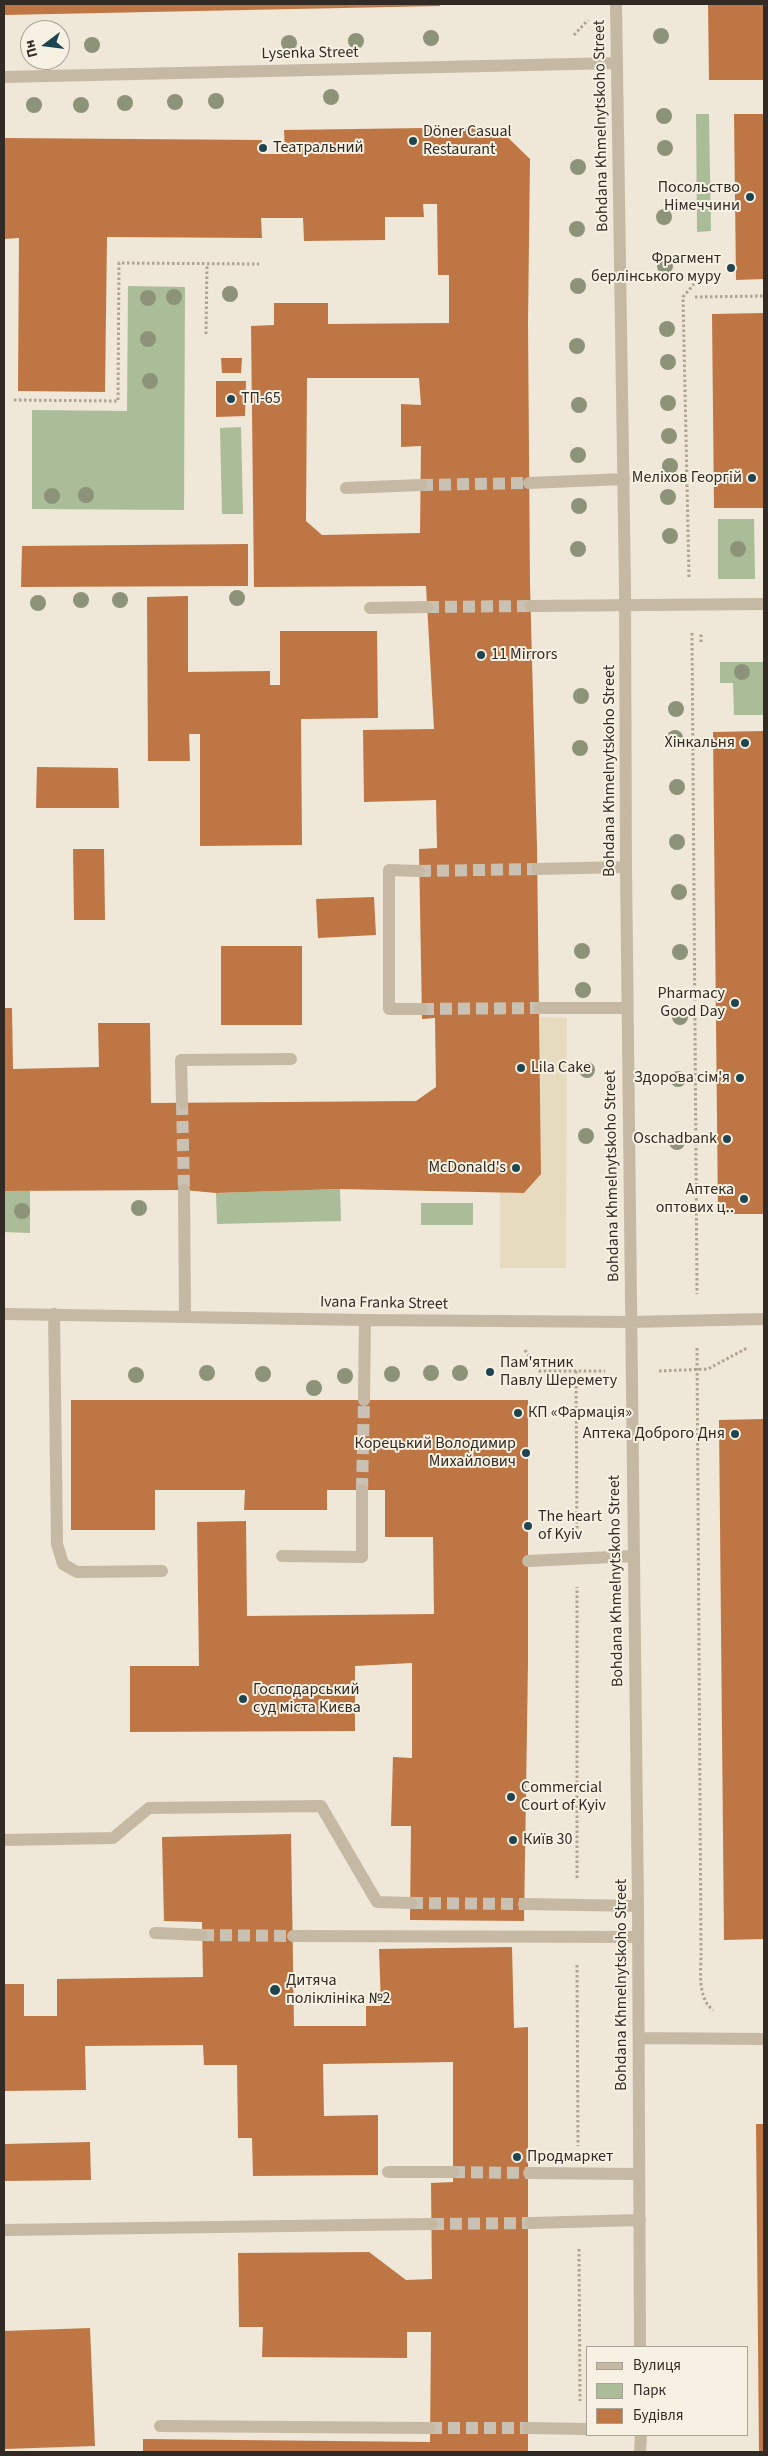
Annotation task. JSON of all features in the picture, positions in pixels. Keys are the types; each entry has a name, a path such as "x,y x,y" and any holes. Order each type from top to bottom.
{"street":[{"name":"Bohdana Khmelnytskoho Street","path":"616,4 626,606 627,1008 638,1906 640,2346"},
{"name":"Lysenka Street","path":"4,77 617,64"},
{"path":"529,482 624,479"},
{"path":"346,488 420,485"},
{"path":"531,606 764,604"},
{"path":"370,608 427,607"},
{"path":"538,869 626,867"},
{"path":"419,871 389,870 389,1009 422,1009"},
{"path":"540,1008 627,1008"},
{"path":"182,1103 181,1060 291,1059"},
{"path":"184,1190 185,1316"},
{"name":"Ivana Franka Street","path":"4,1314 631,1322 764,1319"},
{"path":"54,1314 57,1544 63,1564 77,1572 162,1571"},
{"path":"364,1400 365,1320"},
{"path":"282,1556 362,1558 362,1490"},
{"path":"528,1561 633,1556"},
{"path":"4,1840 113,1838 149,1808 321,1806 377,1902 410,1903"},
{"path":"524,1904 638,1906"},
{"path":"155,1933 202,1935"},
{"path":"293,1936 638,1937"},
{"path":"639,2038 764,2039"},
{"path":"388,2172 453,2172"},
{"path":"529,2173 639,2174"},
{"path":"530,2222 640,2220"},
{"path":"4,2230 432,2224"},
{"path":"160,2426 430,2428"},
{"path":"528,2428 586,2429"},
{"path":"640,2452 641,2436"}],"path":[{"path":"14,400 118,401 119,263 259,264"},
{"path":"206,334 207,264"},
{"path":"694,284 683,297 689,605 692,647 701,1963 702,1992 706,2005 715,2012"},
{"path":"695,297 764,296"},
{"path":"708,1369 756,1344"},
{"path":"576,1371 577,1536"},
{"path":"577,1585 577,1879"}],"green space":[{"path":"696,114 709,114 711,231 697,232"},
{"path":"128,286 185,287 184,510 32,509 32,410 127,411"},
{"path":"241,427 243,514 222,514 220,428"},
{"path":"718,519 754,519 755,579 718,579"},
{"path":"720,662 764,662 764,715 734,715 733,683 720,683"},
{"path":"340,1189 341,1221 217,1224 216,1193"},
{"path":"4,1191 30,1191 30,1233 4,1232"},
{"path":"421,1203 473,1203 473,1225 421,1225"}],"shaded area":[{"path":"540,1017 567,1018 566,1268 500,1268 500,1192 524,1193 541,1174"}],"building":[{"path":"4,4 440,4 440,6 4,15"},
{"path":"708,4 764,4 764,80 709,80"},
{"name":"Посольство Німеччини","path":"734,114 764,114 764,279 736,280"},
{"path":"497,127 530,159 528,322 530,585 537,847 541,1174 524,1193 340,1189 216,1193 184,1190 4,1191 4,1008 12,1008 13,1069 99,1067 98,1023 150,1023 151,1103 416,1101 436,1087 435,1018 422,1019 419,849 437,848 436,800 364,802 363,730 434,729 426,586 254,587 251,326 274,325 274,303 328,303 328,324 449,323 449,275 438,275 437,204 423,204 424,217 385,217 385,240 304,241 303,218 261,218 262,238 107,237 105,392 18,391 19,238 4,239 4,138 262,140 262,154 285,154 284,130","holes":["307,378 419,378 421,405 401,404 401,447 421,446 420,533 322,535 306,521"]},
{"path":"764,313 764,508 714,508 712,314"},
{"path":"221,358 242,358 241,373 222,373"},
{"name":"ТП-65","path":"216,381 246,381 245,416 216,417"},
{"path":"248,544 248,586 21,587 22,546"},
{"path":"188,596 188,672 270,671 270,685 280,685 280,631 377,631 378,718 301,719 302,845 200,846 200,734 189,734 190,761 148,761 147,597"},
{"path":"764,731 764,1214 718,1214 713,732"},
{"path":"37,767 118,768 119,808 36,808"},
{"path":"73,849 104,849 105,920 74,920"},
{"path":"374,897 376,935 318,938 316,899"},
{"path":"221,946 302,946 302,1025 221,1025"},
{"path":"71,1400 528,1400 528,1663 524,1921 410,1920 411,1826 391,1826 393,1757 412,1758 412,1663 355,1666 355,1731 130,1732 130,1666 199,1666 197,1522 246,1521 247,1616 434,1614 433,1537 385,1537 385,1490 327,1490 327,1510 244,1510 245,1490 155,1490 155,1530 71,1530"},
{"path":"764,1419 764,1939 724,1940 719,1420"},
{"path":"291,1834 294,2026 366,2026 366,2006 381,2006 379,1949 512,1947 514,2028 528,2027 528,2452 143,2452 143,2439 430,2442 431,2332 407,2332 407,2358 262,2357 263,2327 239,2327 238,2253 369,2252 406,2280 432,2279 431,2183 453,2182 453,2062 323,2064 324,2116 378,2115 378,2175 253,2176 252,2138 238,2138 237,2065 204,2065 203,2045 85,2046 86,2090 4,2091 4,1984 24,1984 24,2016 57,2016 57,1979 203,1977 202,1922 164,1921 162,1837"},
{"path":"756,2124 764,2124 764,2452 759,2452"},
{"path":"90,2142 91,2180 4,2181 4,2144"},
{"path":"90,2328 95,2446 4,2449 4,2331"}],"tunnel":[{"path":"421,485 529,483"},
{"path":"427,607 531,606"},
{"path":"419,871 537,869"},
{"path":"422,1009 540,1008"},
{"path":"182,1103 184,1190"},
{"path":"362,1490 364,1400"},
{"path":"411,1903 524,1904"},
{"path":"202,1935 293,1936"},
{"path":"453,2172 529,2173"},
{"path":"432,2224 530,2223"},
{"path":"430,2428 528,2428"}],"place":[{"name":"Döner Casual Restaurant","path":"413,141"},
{"name":"Театральний","path":"263,148"},
{"name":"Посольство Німеччини","path":"750,197"},
{"name":"Фрагмент берлінського муру","path":"731,268"},
{"name":"ТП-65","path":"231,399"},
{"name":"Меліхов Георгій","path":"752,478"},
{"name":"11 Mirrors","path":"481,655"},
{"name":"Хінкальня","path":"745,743"},
{"name":"Pharmacy Good Day","path":"735,1003"},
{"name":"Lila Cake","path":"521,1068"},
{"name":"Здорова сім'я","path":"740,1078"},
{"name":"Oschadbank","path":"727,1139"},
{"name":"McDonald's","path":"516,1168"},
{"name":"Аптека оптових ц‥","path":"744,1199"},
{"name":"Пам'ятник Павлу Шеремету","path":"490,1372"},
{"name":"КП «Фармація»","path":"518,1413"},
{"name":"Аптека Доброго Дня","path":"735,1434"},
{"name":"Корецький Володимир Михайлович","path":"526,1453"},
{"name":"The heart of Kyiv","path":"528,1526"},
{"name":"Господарський суд міста Києва","path":"243,1699"},
{"name":"Commercial Court of Kyiv","path":"511,1797"},
{"name":"Київ 30","path":"513,1840"},
{"name":"Дитяча поліклініка №2","path":"275,1990"},
{"name":"Продмаркет","path":"517,2157"}]}
